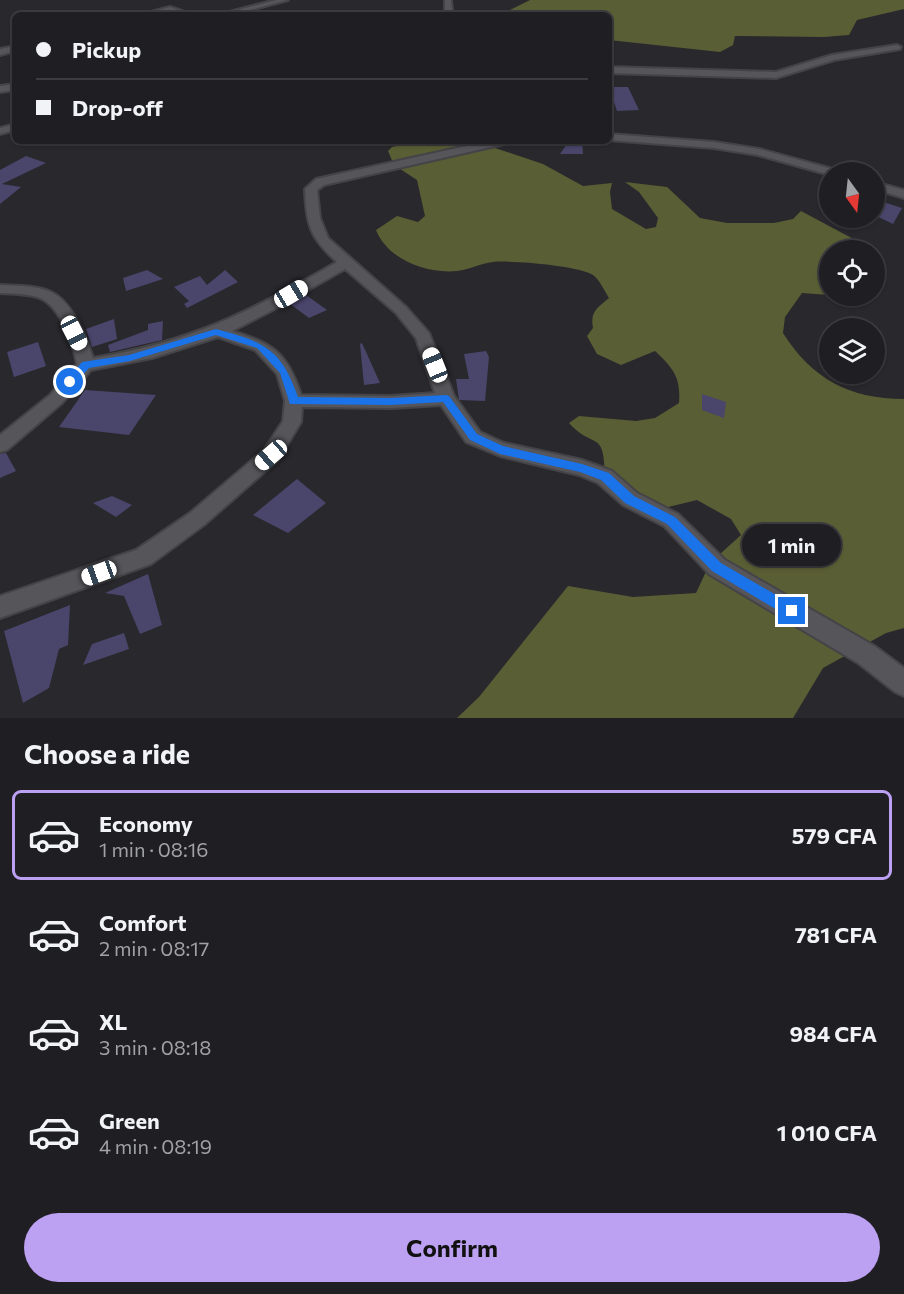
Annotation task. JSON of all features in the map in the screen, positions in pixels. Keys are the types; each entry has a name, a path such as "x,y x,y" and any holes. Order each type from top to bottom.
{"street":[{"path":"235,12 285,0"},
{"path":"157,12 170,9 180,12"},
{"path":"612,70 776,75 832,58 897,47"},
{"path":"612,137 714,145 759,152 819,168"},
{"path":"490,144 341,176 313,186 311,189 313,219 317,235 401,310 423,337 446,398 473,437 500,449 582,468 605,477 630,499 671,520 717,567 867,655 904,684"},
{"path":"885,188 904,194"},
{"path":"0,445 56,399 86,365 130,358 216,332 291,294 346,261"},
{"path":"0,289 50,296 63,313 84,354 86,365"},
{"path":"0,607 143,557 179,532 271,455 292,422 294,401 285,372 261,346 216,332"},
{"path":"294,401 391,402 446,398"}],"green space":[{"path":"530,0 904,0 904,9 857,20 849,35 735,36 733,45 720,52 612,40 612,12 506,12"},
{"path":"407,144 483,144 543,164 583,186 612,183 610,192 612,209 646,229 656,227 658,218 639,192 625,182 667,187 700,218 727,223 774,223 793,219 801,211 819,221 819,228 833,228 855,240 819,240 819,294 802,293 785,317 783,333 794,349 819,373 819,384 836,384 866,395 904,399 904,628 886,633 823,668 793,718 457,718 479,697 568,586 633,597 696,593 710,563 741,535 731,519 697,500 660,509 605,477 600,445 569,423 579,416 636,421 655,418 679,403 677,380 667,363 655,351 621,365 597,354 587,336 593,328 595,311 609,298 593,275 561,266 514,262 488,263 457,271 433,270 399,257 382,240 376,230 397,216 418,222 425,216 417,180 394,165 388,151 392,147"}],"building":[{"path":"612,87 628,87 639,110 617,111 612,96"},
{"path":"567,144 582,144 583,154 560,154"},
{"path":"26,156 46,163 2,184 21,187 0,204 0,170"},
{"path":"885,203 902,208 893,224 885,220"},
{"path":"147,270 163,279 126,291 123,278"},
{"path":"225,270 238,282 187,308 184,304 189,301 174,287 200,276 207,285"},
{"path":"306,295 327,310 309,318 289,303"},
{"path":"114,319 117,339 92,347 86,329"},
{"path":"163,321 162,340 110,352 108,345 148,330 148,324"},
{"path":"38,342 46,366 14,377 7,352"},
{"path":"362,343 380,383 364,385 360,344"},
{"path":"486,351 489,357 485,401 459,400 456,379 469,379 464,354"},
{"path":"85,390 156,395 129,435 59,427"},
{"path":"702,394 726,402 724,418 702,410"},
{"path":"6,453 16,471 0,478 0,454"},
{"path":"297,479 326,503 288,533 253,515"},
{"path":"112,496 132,505 116,517 93,503"},
{"path":"148,574 162,625 140,634 124,596 105,593"},
{"path":"70,605 68,645 59,649 49,688 23,703 4,631"},
{"path":"124,633 129,649 83,665 92,644"}],"route":[{"path":"70,382 86,365 130,358 170,348 216,332 261,346 285,372 294,401 391,402 446,398 473,437 500,449 582,468 605,477 630,499 671,520 717,567 792,611"}]}
